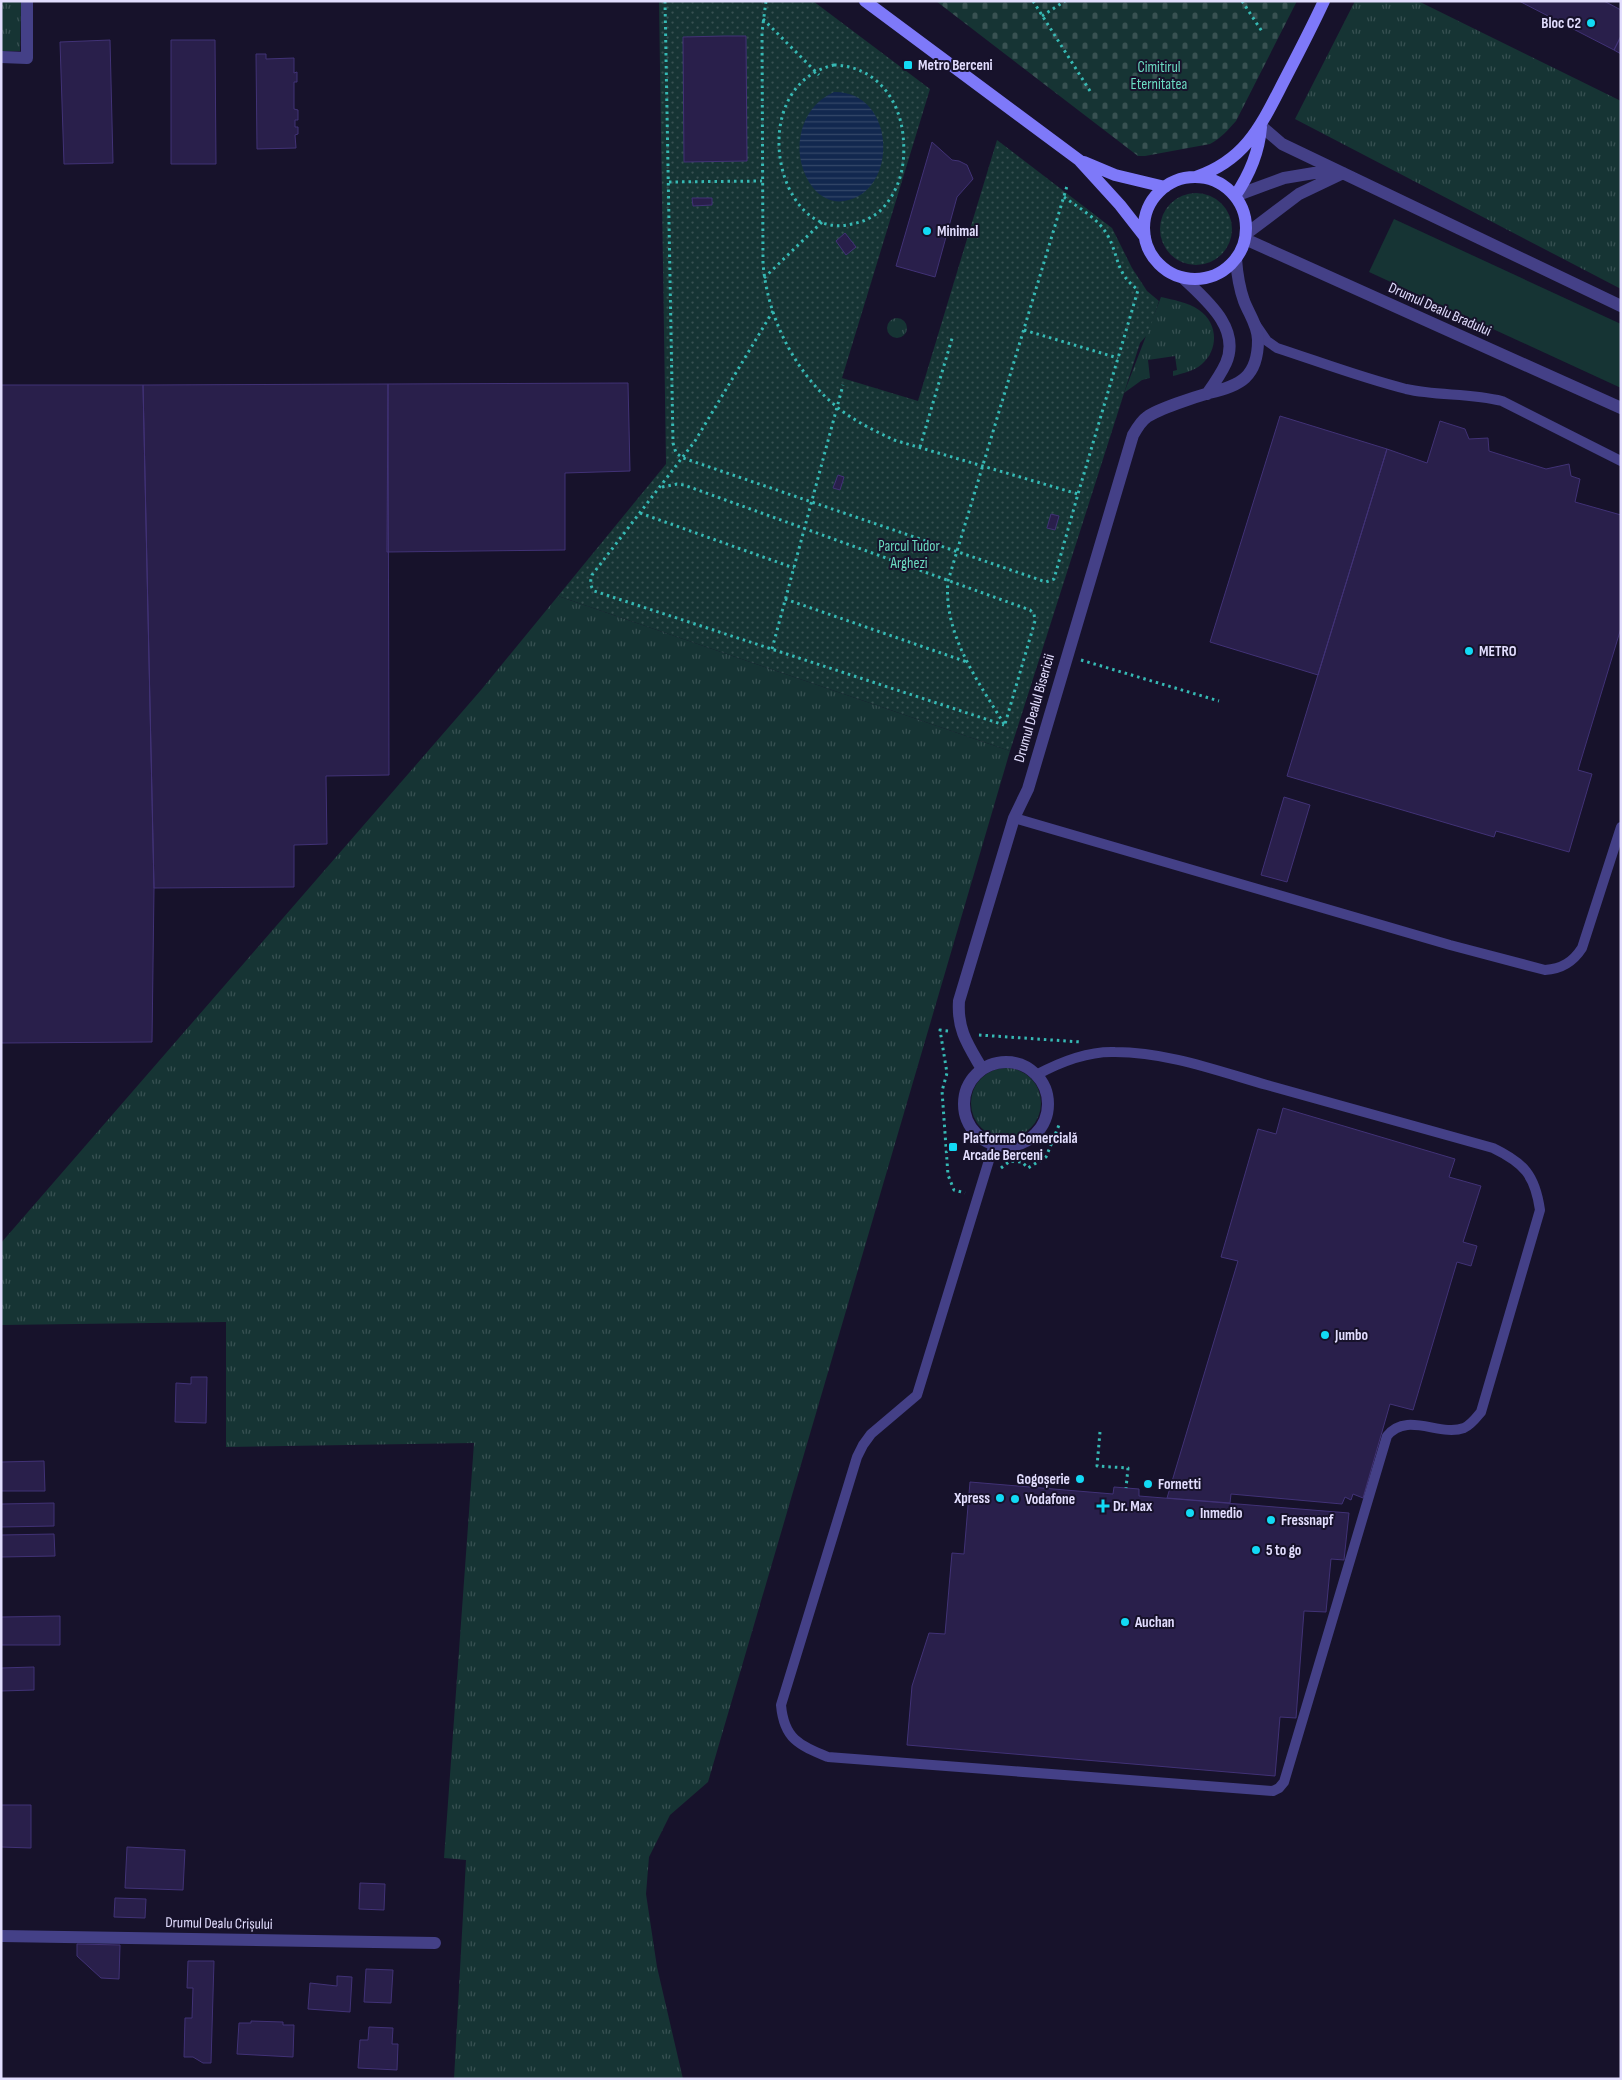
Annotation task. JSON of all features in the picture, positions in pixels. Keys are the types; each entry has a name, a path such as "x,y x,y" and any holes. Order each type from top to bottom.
{"main road":[{"path":"865,1 1079,160 1120,205 1145,237 1154,259 1167,271 1183,278 1198,280 1212,277 1226,270 1236,259 1246,237 1246,222 1244,211 1235,196 1218,182 1196,177"},
{"path":"1145,237 1144,223 1148,209 1155,197 1165,187 1220,167 1233,158 1261,126 1324,1"},
{"path":"1235,196 1256,157 1261,126"},
{"path":"1079,160 1115,175 1165,187"}],"street":[{"path":"1,58 27,58 26,1"},
{"path":"1261,126 1282,144 1621,306"},
{"path":"1235,196 1284,178 1314,173 1343,173"},
{"path":"1246,237 1299,194 1343,173"},
{"name":"Drumul Dealu Bradului","path":"1246,237 1621,408"},
{"name":"Drumul Dealul Bisericii","path":"982,1069 962,1034 959,1024 959,1001 1014,818 1028,789 1133,435 1140,423 1154,413 1207,394 1227,390 1244,380 1256,357 1258,338 1244,299 1236,259"},
{"path":"1183,278 1217,314 1229,336 1230,345 1226,362 1207,394"},
{"path":"1004,1062 1016,1063 1027,1067 1036,1075 1043,1085 1047,1096 1047,1109 1040,1128 1028,1139 1017,1144 994,1144 983,1139 974,1131 968,1122 964,1110 964,1098 973,1077 982,1069 992,1064 1004,1062"},
{"name":"Drumul Dealu Crișului","path":"1,1936 435,1943"}],"lane":[{"path":"1253,321 1267,341 1277,348 1408,390 1482,396 1502,401 1621,461"},
{"path":"1014,818 1545,970 1556,970 1566,965 1576,957 1582,948 1621,826"},
{"path":"994,1144 917,1395 871,1434 857,1457 781,1705 782,1718 786,1730 797,1742 828,1758 1264,1791 1279,1788 1284,1782 1387,1436 1392,1429 1401,1425 1453,1429 1464,1428 1474,1421 1481,1412 1540,1210 1538,1193 1532,1178 1522,1165 1493,1148 1178,1060 1116,1052 1084,1056 1062,1062 1036,1075"}],"path":[{"path":"666,1 673,442 676,454 683,458 1046,582 1054,579 1138,290 1128,282 1122,273 1104,231 1094,220 1064,197"},
{"path":"766,1 763,18 762,181 764,279 772,311 784,340 797,362 837,407 894,440 1078,494"},
{"path":"1033,1 1090,91"},
{"path":"1042,16 1066,1"},
{"path":"1242,1 1263,33"},
{"path":"763,18 820,75"},
{"path":"834,65 843,65 854,67 874,77 888,92 899,114 904,151 902,174 896,188 889,201 878,213 862,222 847,226 822,222 808,214 798,204 785,179 779,148 781,121 788,100 800,82 815,70 834,65"},
{"path":"669,182 762,181"},
{"path":"1004,725 967,662 950,618 947,593 948,581 1067,186"},
{"path":"764,279 822,222"},
{"path":"772,311 695,442 592,575 590,582 594,591 1004,725"},
{"path":"1024,330 1118,358"},
{"path":"920,447 953,335"},
{"path":"772,649 843,385"},
{"path":"660,488 677,484 684,485 1027,608 1035,617 1004,725"},
{"path":"640,513 794,568"},
{"path":"786,599 967,662"},
{"path":"1085,662 1219,701"},
{"path":"977,1197 954,1190 948,1174 942,1091 947,1073 940,1030 962,1034 1081,1041 1084,1056"},
{"path":"997,1172 1010,1161 1022,1162 1028,1168 1046,1157 1059,1125"},
{"path":"1100,1432 1097,1466 1128,1468 1126,1488"}],"green space":[{"path":"1,1 21,1 20,51 1,51"},
{"name":"Parcul Tudor Arghezi","path":"659,1 813,1 930,89 842,378 918,401 997,140 1112,228 1132,268 1147,291 1159,301 1148,334 1140,343 1010,751 558,596 666,464"},
{"name":"Cimitirul Eternitatea","path":"936,1 1297,1 1236,121 1224,134 1210,144 1138,156"},
{"path":"1355,1 1418,1 1621,101 1621,289 1295,119"},
{"path":"1203,193 1222,203 1230,215 1232,229 1230,243 1222,255 1210,263 1189,265 1170,255 1162,243 1160,222 1170,203 1182,195"},
{"path":"1394,219 1621,324 1621,388 1369,272"},
{"path":"1161,297 1190,305 1205,315 1213,329 1214,344 1208,358 1202,364 1189,372 1173,376 1173,371 1177,370 1175,356 1148,360 1150,378 1142,380 1124,393"},
{"path":"893,318 901,318 907,324 907,332 901,338 893,338 887,332 887,324"},
{"path":"558,596 1010,751 708,1782 670,1815 649,1857 646,1894 657,1967 683,2079 454,2079 466,1860 444,1858 474,1443 226,1447 226,1322 1,1325 1,1243 481,690"},
{"path":"1013,1068 1026,1074 1035,1083 1039,1089 1041,1103 1039,1117 1031,1128 1020,1136 999,1138 992,1136 981,1128 973,1117 971,1096 973,1089 981,1078 992,1070"}],"water":[{"path":"834,92 855,96 870,107 879,124 883,143 882,163 874,180 862,194 844,201 828,199 814,189 806,177 801,163 801,135 805,122 821,99"}],"building":[{"name":"Bloc C2","path":"1519,1 1604,1 1621,10 1621,36 1614,50"},
{"path":"746,36 747,161 684,162 683,37"},
{"path":"1621,36 1621,54 1614,50"},
{"path":"110,40 113,163 64,164 60,42"},
{"path":"171,40 215,40 216,164 171,164"},
{"path":"256,54 266,54 266,59 294,58 294,73 297,72 297,82 294,82 294,109 298,110 298,120 295,120 295,127 298,127 298,134 295,135 296,148 257,149"},
{"name":"Minimal","path":"932,142 952,160 967,165 973,179 957,197 935,277 896,266"},
{"path":"692,198 712,198 712,205 693,206"},
{"path":"845,233 856,247 846,255 836,241"},
{"path":"628,383 630,471 565,473 565,550 387,552 388,384"},
{"path":"388,384 389,775 326,776 327,844 294,845 294,887 154,888 143,385"},
{"path":"1,385 143,385 154,888 152,1042 1,1043"},
{"path":"1280,416 1387,449 1318,675 1210,642"},
{"name":"METRO","path":"1440,421 1465,429 1469,439 1488,438 1489,451 1546,469 1569,464 1571,476 1580,479 1575,502 1621,515 1621,628 1578,770 1592,774 1569,852 1496,831 1494,837 1287,776 1387,449 1427,463"},
{"path":"838,475 844,477 840,490 833,488"},
{"path":"1051,514 1059,516 1055,530 1047,528"},
{"path":"1284,797 1310,805 1287,882 1261,875"},
{"name":"Jumbo","path":"1283,1108 1455,1159 1449,1177 1481,1186 1463,1242 1477,1246 1471,1266 1457,1262 1413,1410 1390,1404 1363,1498 1353,1494 1351,1500 1345,1497 1342,1504 1231,1494 1230,1503 1167,1498 1238,1261 1221,1257 1258,1129 1276,1134"},
{"path":"191,1377 207,1377 206,1423 175,1422 176,1383 191,1384"},
{"path":"44,1461 45,1491 1,1491 1,1462"},
{"name":"Auchan","path":"970,1482 1113,1494 1114,1487 1139,1489 1139,1496 1349,1513 1344,1560 1331,1559 1326,1612 1304,1611 1296,1718 1280,1717 1275,1776 907,1745 912,1686 929,1633 945,1634 952,1553 964,1554"},
{"path":"54,1503 54,1526 1,1527 1,1504"},
{"path":"54,1534 55,1556 1,1557 1,1535"},
{"path":"60,1616 60,1645 1,1645 1,1617"},
{"path":"34,1667 34,1690 1,1691 1,1668"},
{"path":"1,1805 31,1805 31,1848 1,1847"},
{"path":"127,1847 185,1850 183,1890 125,1888"},
{"path":"360,1883 385,1884 384,1910 359,1909"},
{"path":"115,1898 146,1899 145,1918 114,1917"},
{"path":"77,1944 120,1945 119,1979 101,1978 77,1956"},
{"path":"188,1961 214,1961 211,2063 203,2063 193,2057 184,2057 185,2018 192,2018 193,1988 187,1988"},
{"path":"366,1969 393,1970 391,2003 364,2002"},
{"path":"337,1976 352,1977 350,2012 308,2009 310,1983 337,1986"},
{"path":"251,2021 283,2022 283,2025 294,2025 293,2057 237,2054 239,2023 251,2023"},
{"path":"369,2027 393,2028 392,2044 398,2044 397,2070 358,2068 360,2040 368,2040"}],"place":[{"name":"Bloc C2","path":"1591,23"},
{"name":"Metro Berceni","path":"908,65"},
{"name":"Minimal","path":"927,231"},
{"name":"METRO","path":"1469,651"},
{"name":"Platforma Comercială Arcade Berceni","path":"953,1147"},
{"name":"Jumbo","path":"1325,1335"},
{"name":"Gogoșerie","path":"1080,1479"},
{"name":"Fornetti","path":"1148,1484"},
{"name":"Xpress","path":"1000,1498"},
{"name":"Vodafone","path":"1015,1499"},
{"name":"Dr. Max","path":"1103,1506"},
{"name":"Inmedio","path":"1190,1513"},
{"name":"Fressnapf","path":"1271,1520"},
{"name":"5 to go","path":"1256,1550"},
{"name":"Auchan","path":"1125,1622"}]}
